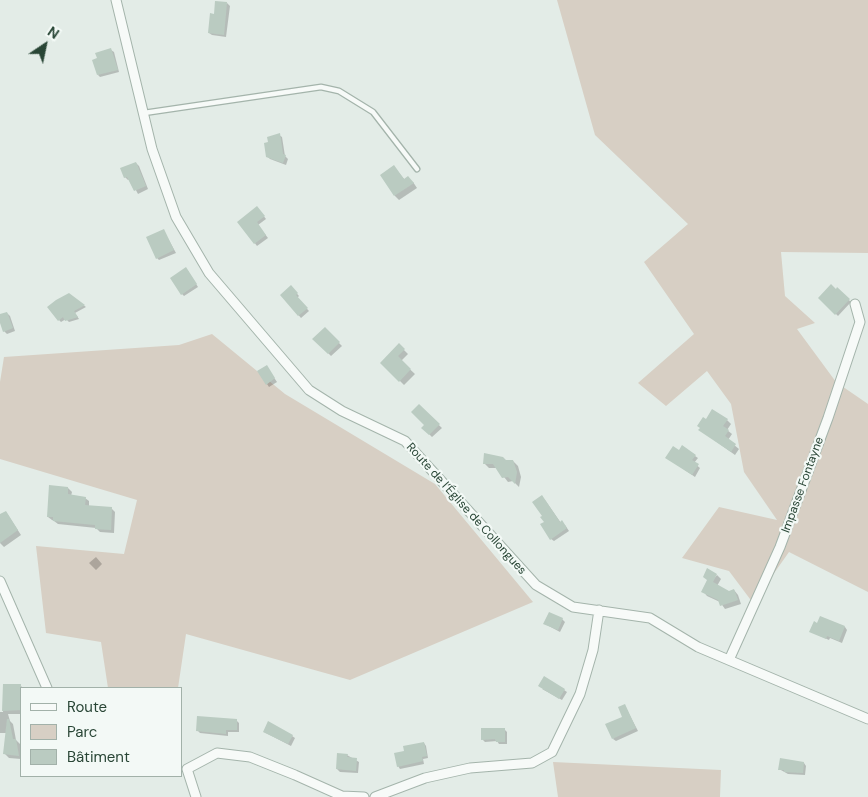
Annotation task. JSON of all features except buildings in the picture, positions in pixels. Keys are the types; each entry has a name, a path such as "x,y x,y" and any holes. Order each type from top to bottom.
{"street":[{"name":"Route de l’Église de Collongues","path":"116,0 152,149 176,218 208,273 309,390 342,411 404,442 536,586 573,607 650,618 698,647 868,719"},
{"name":"Impasse Fontayne","path":"728,660 780,547 828,418 860,322 855,304"},
{"path":"0,580 47,687"},
{"path":"375,797 425,778 470,768 532,763 552,752 580,694 593,650 599,610"},
{"path":"196,797 184,767 217,753 250,757 342,796 364,797"}],"lane":[{"path":"144,113 321,88 339,92 373,112 417,169"}],"green space":[{"path":"557,0 868,0 868,253 781,252 785,296 815,323 797,329 836,382 868,404 868,592 789,552 753,603 729,571 682,558 719,507 777,520 744,472 731,404 707,371 666,406 638,383 694,334 644,262 688,224 595,135"},
{"path":"212,334 285,394 435,484 533,602 350,680 186,634 178,687 108,687 101,642 46,633 36,546 124,554 137,500 0,459 0,382 4,357 179,345"},
{"path":"553,762 721,770 720,797 558,797"}]}
